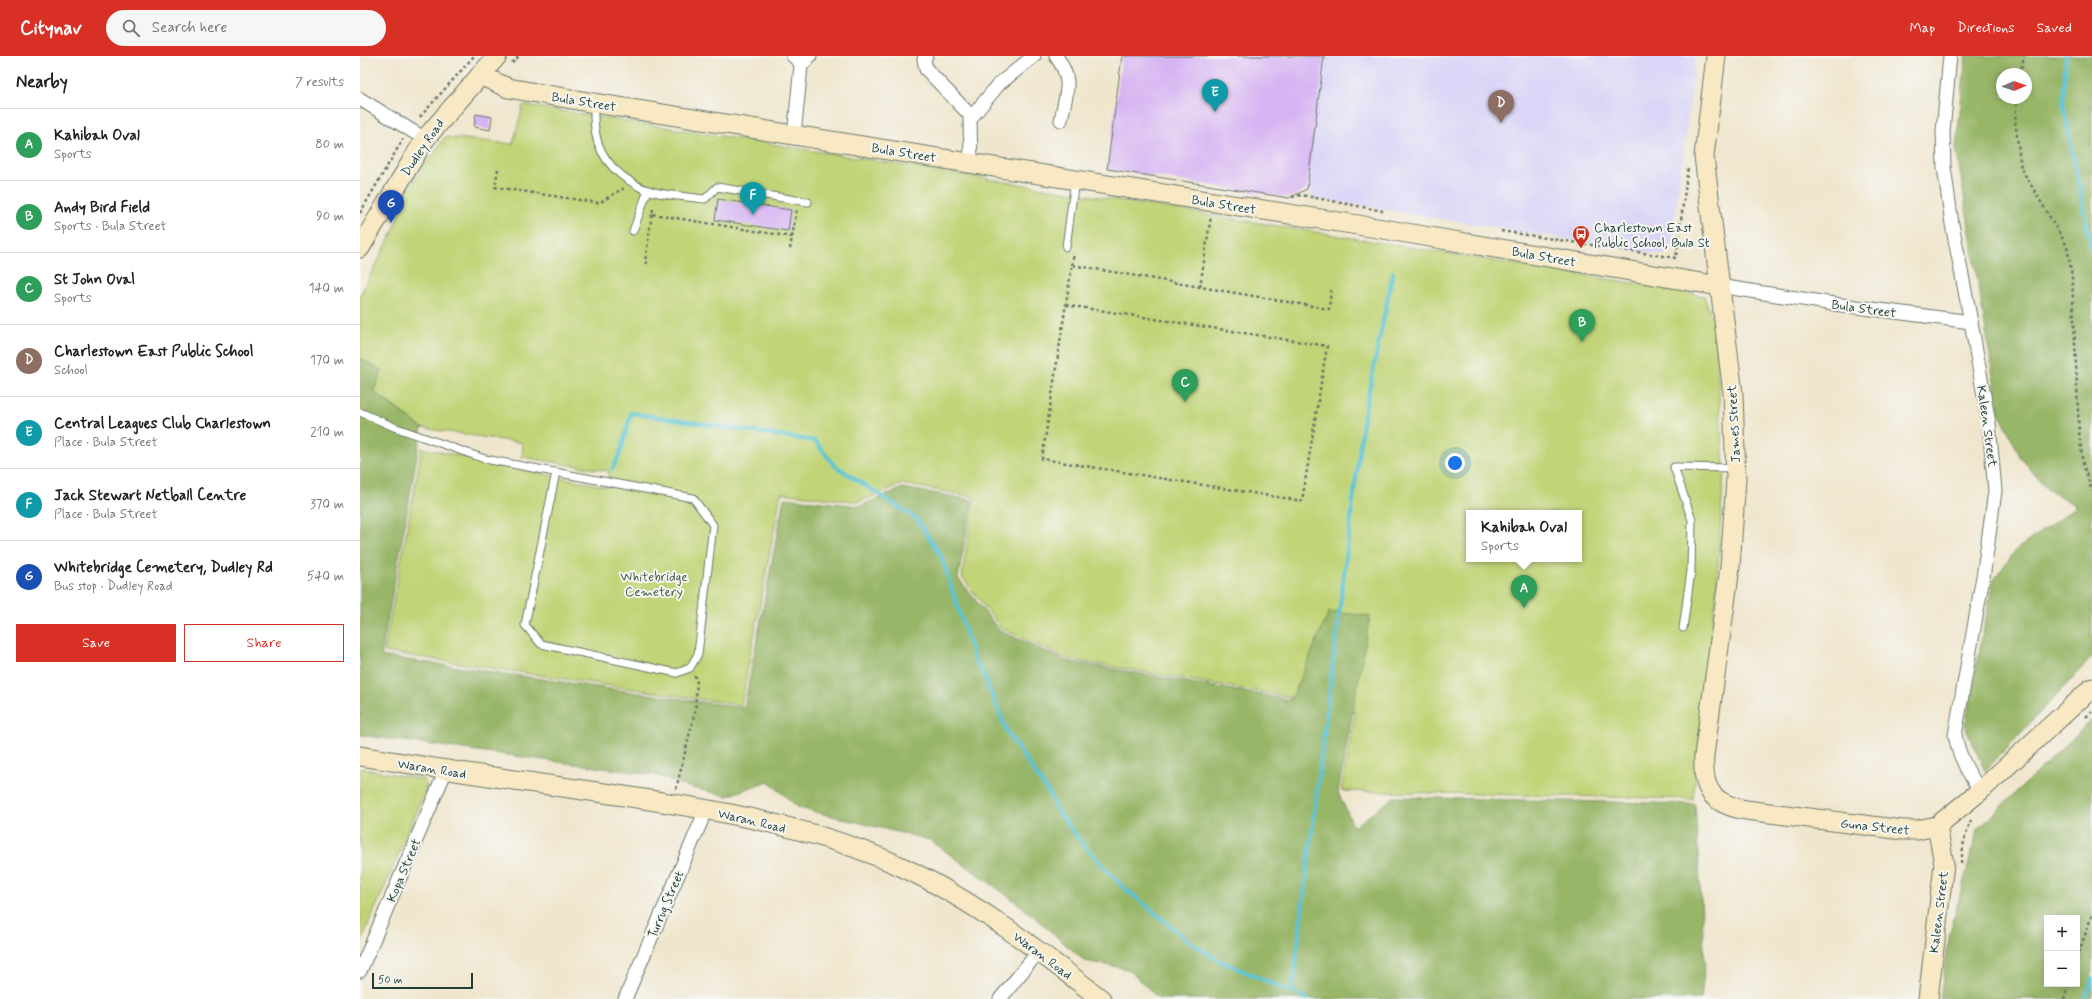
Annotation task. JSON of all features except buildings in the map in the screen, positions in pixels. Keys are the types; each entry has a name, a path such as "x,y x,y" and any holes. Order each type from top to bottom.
{"street":[{"name":"Dudley Road","path":"360,248 424,139 497,56"},
{"path":"926,56 924,59 926,69 972,117"},
{"path":"971,162 972,117 999,84 1034,56"},
{"path":"1056,56 1064,67 1067,79 1061,120"},
{"name":"James Street","path":"1708,791 1703,774 1704,756 1730,567 1736,468 1733,394 1704,156 1716,56"},
{"name":"Kaleen Street","path":"1950,56 1942,131 1944,167 1952,224 1989,424 1995,491 1984,570 1955,736 1958,752 1964,767 1980,790"},
{"path":"794,136 802,59"},
{"name":"Bula Street","path":"480,75 508,88 594,104 794,136 971,162 1719,286 1834,304 1971,322"},
{"path":"360,99 424,139"},
{"name":"Guna Street","path":"1708,791 1722,804 1746,810 1903,830 1917,830 1937,826 1980,790 2092,688"},
{"name":"Waran Road","path":"360,756 672,803 812,833 902,867 979,909 1039,951 1101,999"},
{"name":"Kopa Street","path":"360,971 446,770"},
{"name":"Turrug Street","path":"625,999 706,810"},
{"name":"Kaleen Street","path":"1928,999 1944,864 1937,826"},
{"path":"1000,999 1039,951"}],"lane":[{"path":"594,104 595,133 601,152 609,164 641,188 705,199 716,187 808,202"},
{"path":"1066,247 1075,180"},
{"path":"633,231 648,190"},
{"path":"360,412 394,427 485,459 556,472 693,498 713,525 698,654 690,668 677,673 541,644 526,625 556,472"},
{"path":"1683,628 1692,571 1692,520 1674,467 1736,468"}],"path":[{"path":"420,117 474,56"},
{"path":"2021,68 2024,56"},
{"path":"2016,104 2014,121 2021,168 2067,246 2072,276 2079,432 2083,464 2092,491"},
{"path":"360,213 404,137"},
{"path":"498,169 495,187 599,203 622,189 630,192"},
{"path":"790,249 798,200"},
{"path":"1200,287 1213,202"},
{"path":"648,263 645,262 653,203"},
{"path":"652,214 792,237"},
{"path":"1066,305 1327,346 1302,501 1042,459 1072,265 1329,309 1331,290"},
{"path":"672,803 695,712 697,679 690,668"},
{"path":"2086,718 2092,712"},
{"path":"1961,866 1964,840 1972,817"},
{"path":"2079,951 2092,915"},
{"path":"2064,999 2067,987"}],"shaded area":[{"path":"1323,56 1696,56 1671,248 1663,255 1314,198 1307,189"}],"green space":[{"path":"1966,56 2092,56 2092,657 1985,771 1965,726 1993,581 2017,549 2077,506 2047,489 2021,458 1999,412 1956,147"},
{"name":"Whitebridge Cemetery","path":"523,105 1664,288 1704,296 1714,323 1724,467 1716,598 1693,799 1341,791 1355,713 1290,697 1067,659 1001,628 962,577 974,497 902,484 859,502 781,493 741,705 384,652 422,448 607,487 609,471 522,457 523,443 422,428 374,391 382,371 360,358 360,295 393,232 407,191 445,137 513,144"},
{"path":"360,358 382,371 373,392 422,428 381,656 744,708 784,498 860,506 902,488 972,500 958,578 999,630 1066,661 1291,700 1329,612 1370,616 1338,792 1354,827 1394,797 1695,804 1705,964 1701,999 1159,999 1128,969 1085,961 1019,904 930,840 799,808 768,781 727,796 689,787 655,775 360,735"},
{"path":"2092,720 2092,999 1940,999 1950,932 1978,829"},
{"path":"360,768 424,780 427,788 360,944"}],"waterway":[{"path":"2066,56 2063,103 2092,253"},
{"path":"1292,992 1363,421 1393,272"},
{"path":"612,469 620,454 631,413 815,441 834,465 917,519 942,558 975,661 982,671 1008,734 1051,796 1056,809 1082,843 1121,885 1190,942 1218,960 1308,999"},
{"path":"2085,999 2092,980"}],"place":[{"name":"Central Leagues Club Charlestown","path":"1215,112"},
{"name":"Charlestown East Public School","path":"1501,123"},
{"name":"Jack Stewart Netball Centre","path":"753,215"},
{"name":"Whitebridge Cemetery, Dudley Rd","path":"391,223"},
{"name":"Charlestown East Public School, Bula St","path":"1581,249"},
{"name":"Andy Bird Field","path":"1582,342"},
{"name":"St John Oval","path":"1185,402"},
{"name":"Kahibah Oval","path":"1524,608"}]}
